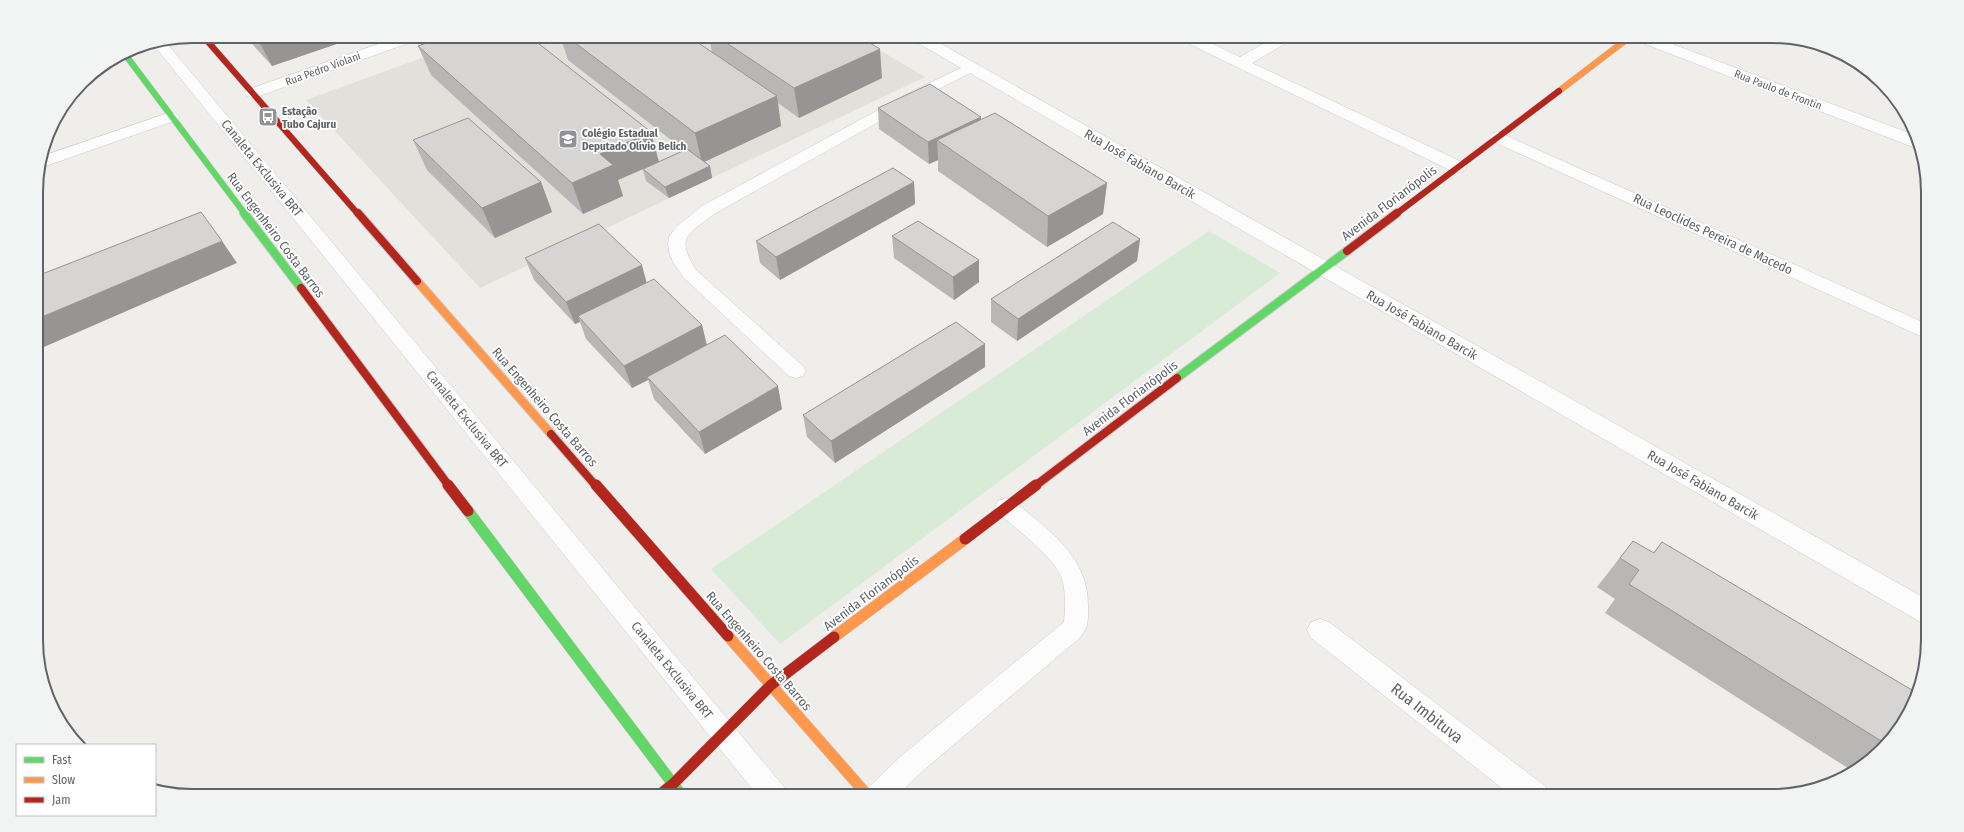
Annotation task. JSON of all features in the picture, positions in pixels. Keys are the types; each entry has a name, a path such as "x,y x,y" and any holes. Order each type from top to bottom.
{"street":[{"name":"Rua Engenheiro Costa Barros","path":"209,43 862,789"},
{"name":"Rua Pedro Violani","path":"253,93 395,43"},
{"name":"Rua José Fabiano Barcik","path":"928,43 1921,609"},
{"path":"1199,43 1458,167"},
{"path":"1241,63 1276,43"},
{"name":"Avenida Florianópolis","path":"667,789 724,734 771,685 1623,43"},
{"name":"Rua Paulo de Frontin","path":"1655,43 1912,140"},
{"name":"Rua Engenheiro Costa Barros","path":"127,58 677,789"},
{"path":"46,161 171,117"},
{"name":"Rua Leoclides Pereira de Macedo","path":"1498,137 1921,329"},
{"name":"Rua Imbituva","path":"1320,630 1526,789"}],"lane":[{"name":"Canaleta Exclusiva BRT","path":"162,46 769,789"},
{"path":"796,371 690,274 679,258 675,246 680,232 708,210 918,94 971,67"},
{"path":"885,789 909,766 1056,644 1075,626 1076,596 1072,576 1057,552 1006,507"}],"shaded area":[{"name":"Colégio Estadual Deputado Olívio Belich","path":"463,43 868,43 925,77 480,288 306,100"}],"green space":[{"path":"1209,231 1280,273 780,644 711,569"}],"building":[{"path":"426,43 538,43 651,132 600,154 613,165 572,183 418,46"},
{"path":"575,43 698,43 777,96 695,133"},
{"path":"726,43 870,43 880,49 794,88"},
{"path":"930,84 981,117 928,142 878,108"},
{"path":"995,113 1107,183 1048,216 937,140"},
{"path":"468,118 541,182 482,208 413,140"},
{"path":"687,149 710,166 665,187 643,169"},
{"path":"893,168 914,182 776,257 756,241"},
{"path":"201,212 222,241 43,316 43,274"},
{"path":"918,221 979,260 953,277 892,236"},
{"path":"1113,222 1140,239 1018,319 991,299"},
{"path":"599,224 642,265 566,302 525,258"},
{"path":"654,279 702,325 624,366 578,316"},
{"path":"956,322 985,344 831,441 803,415"},
{"path":"725,335 778,386 699,432 647,377"},
{"path":"1633,541 1654,553 1662,542 1912,690 1906,706 1896,723 1881,741 1629,584 1639,570 1620,558"}],"traffic: fast":[{"path":"127,57 301,288"},
{"path":"1177,378 1347,251"},
{"path":"468,511 677,789"}],"traffic: slow":[{"path":"1559,91 1622,43"},
{"path":"417,281 551,434"},
{"path":"834,637 965,539"},
{"path":"728,636 862,789"}],"traffic: jam":[{"path":"209,43 417,281"},
{"path":"1347,251 1559,91"},
{"path":"301,288 468,511"},
{"path":"965,539 1177,378"},
{"path":"551,434 728,636"},
{"path":"667,789 771,685 834,637"}],"place":[{"name":"Estação Tubo Cajuru","path":"268,117"},
{"name":"Colégio Estadual Deputado Olívio Belich","path":"568,139"}]}
